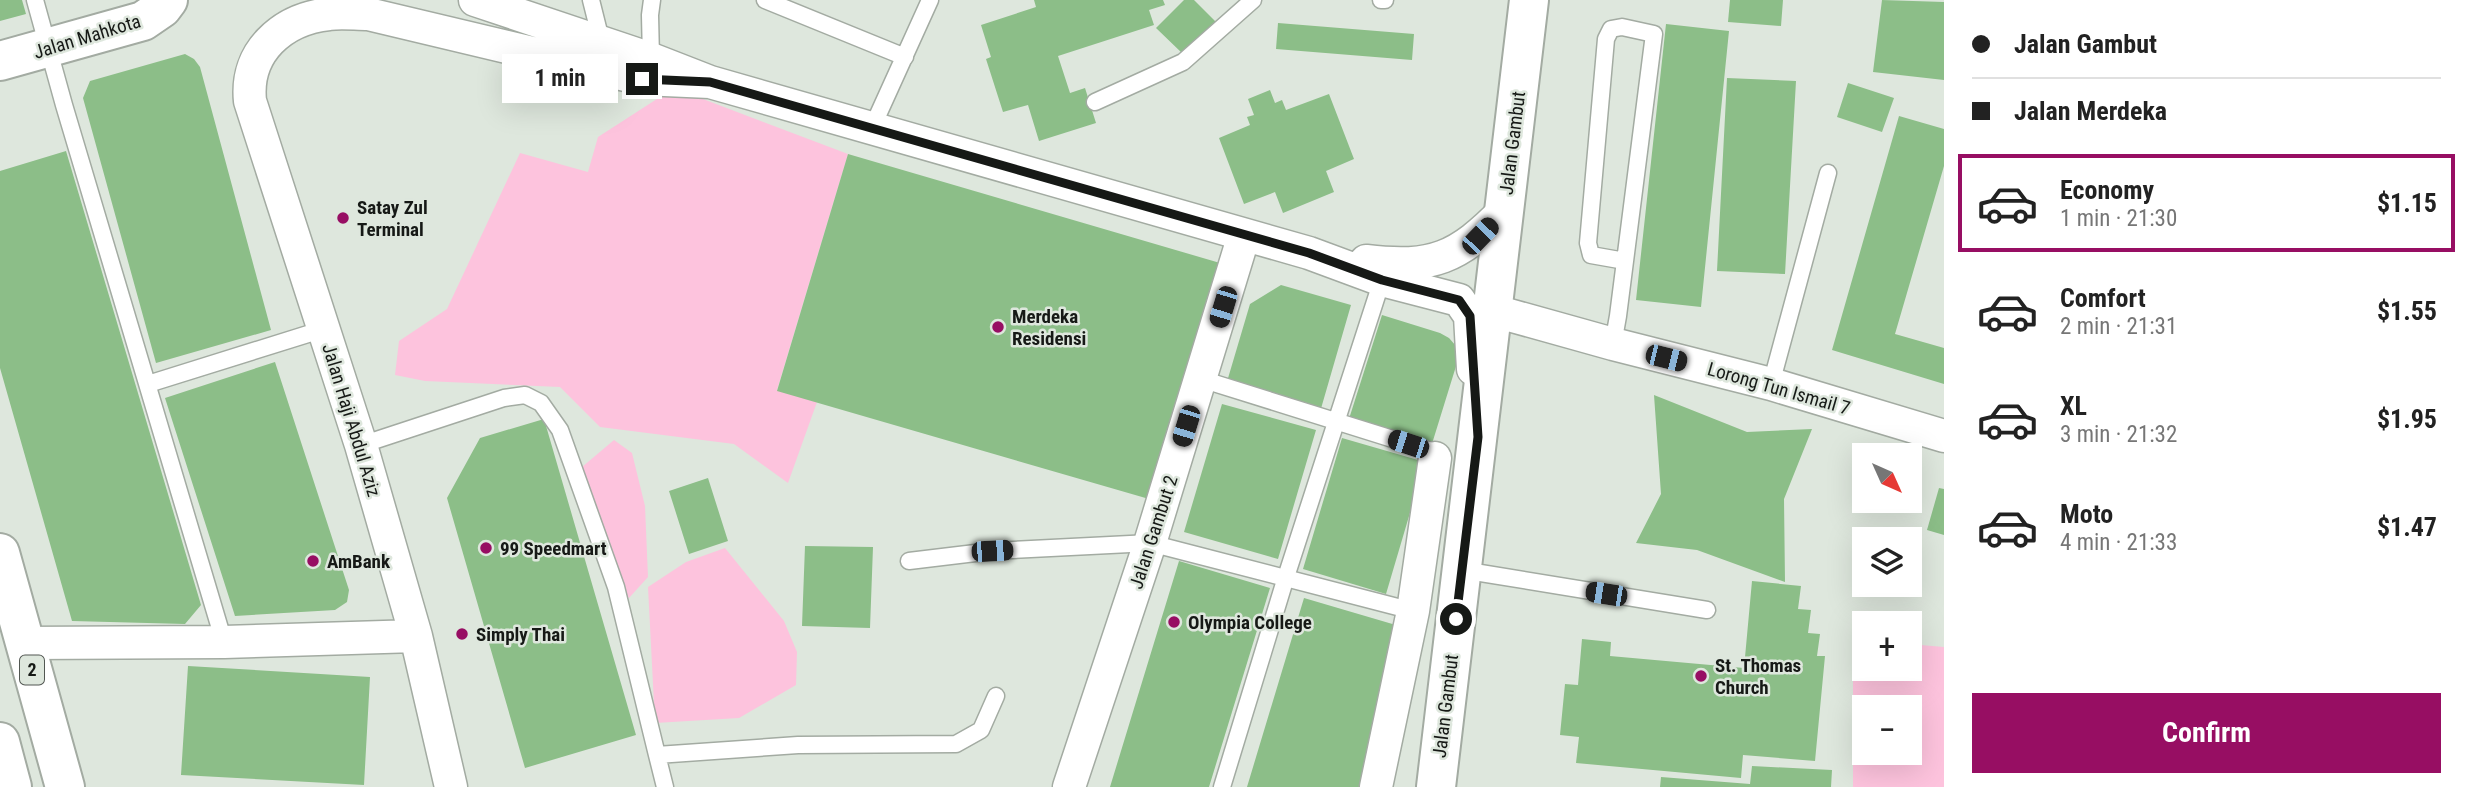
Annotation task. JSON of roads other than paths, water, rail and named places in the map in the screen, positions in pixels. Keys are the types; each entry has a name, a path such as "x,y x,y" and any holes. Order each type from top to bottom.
{"main road":[{"name":"Jalan Mahkota","path":"0,61 143,21 162,8 168,0"},
{"name":"Jalan Gambut","path":"1436,787 1529,0"},
{"name":"2","path":"0,554 65,787"},
{"path":"0,743 12,787"}],"street":[{"path":"493,3 710,82 1309,253 1382,280 1459,300 1470,316 1478,437"},
{"name":"Jalan Haji Abdul Aziz","path":"451,787 416,636 361,445 250,101 248,82 257,58 272,38 287,26 328,14 368,14 642,79 710,82"},
{"path":"1309,253 1398,265 1440,260 1480,236 1505,210"},
{"name":"Jalan Gambut 2","path":"1069,787 1150,543 1244,235"},
{"name":"Lorong Tun Ismail 7","path":"1491,310 1771,384 1944,436"},
{"path":"1376,787 1413,611 1435,458"},
{"path":"1429,505 1469,512"},
{"path":"1413,611 1456,619"},
{"path":"25,643 224,642 416,636"},
{"path":"65,787 72,787"}],"lane":[{"path":"35,0 224,642"},
{"path":"592,0 602,44"},
{"path":"652,0 652,59"},
{"path":"765,0 905,57"},
{"path":"1095,102 1183,62 1253,0"},
{"path":"872,128 905,57 925,2"},
{"path":"1613,344 1625,261 1654,34 1622,27 1611,29 1606,39 1588,243 1591,255 1625,261"},
{"path":"1771,384 1828,173"},
{"path":"1222,787 1286,577 1382,280"},
{"path":"148,384 324,329"},
{"path":"1200,379 1431,451 1435,458"},
{"path":"361,445 504,398 525,395 541,403 560,430 616,587 664,787"},
{"path":"909,561 992,551 1150,543 1413,611"},
{"path":"1462,570 1707,610"},
{"path":"657,755 798,746 956,744 981,730 996,696"}],"place":[{"name":"Satay Zul Terminal","path":"343,218"},
{"name":"Merdeka Residensi","path":"998,327"},
{"name":"99 Speedmart","path":"486,548"},
{"name":"AmBank","path":"313,561"},
{"name":"Olympia College","path":"1174,622"},
{"name":"Simply Thai","path":"462,634"},
{"name":"St. Thomas Church","path":"1701,676"}]}
